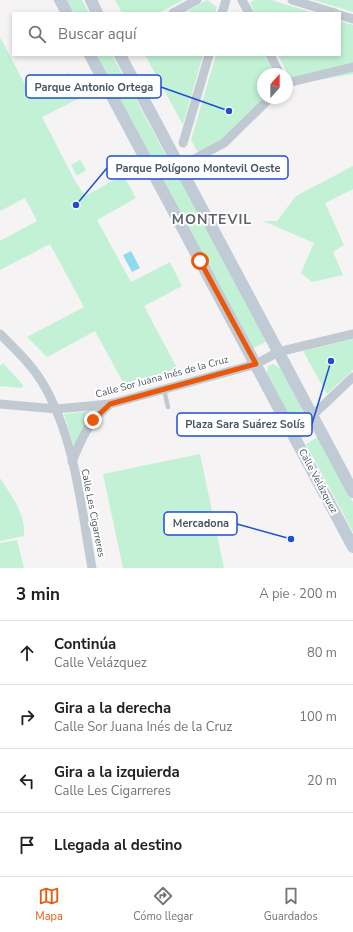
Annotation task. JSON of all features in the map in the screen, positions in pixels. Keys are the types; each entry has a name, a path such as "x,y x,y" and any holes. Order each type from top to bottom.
{"street":[{"path":"60,0 66,12"},
{"path":"91,0 97,12"},
{"path":"175,12 197,0"},
{"path":"222,12 226,0"},
{"path":"242,0 248,12"},
{"path":"292,0 332,12"},
{"path":"341,15 353,19"},
{"name":"Calle Velázquez","path":"91,56 353,547"},
{"path":"121,56 353,492"},
{"path":"183,143 209,56"},
{"path":"271,56 277,68"},
{"path":"293,82 353,67"},
{"path":"180,167 224,143 264,104"},
{"name":"Calle Les Cigarreres","path":"0,334 22,356 42,382 56,409 72,462 92,568"},
{"name":"Calle Sor Juana Inés de la Cruz","path":"0,404 56,409 110,404 256,364 278,352 353,334"},
{"path":"290,429 312,416 353,377"},
{"name":"Calle Les Cigarreres","path":"72,462 82,435 93,420 110,404"}],"lane":[{"path":"164,390 168,407"}],"green space":[{"path":"67,0 82,0 88,12 73,12"},
{"path":"115,0 183,0 161,12 121,12"},
{"path":"207,0 217,7 215,12 187,12"},
{"path":"255,0 271,0 311,12 254,12 250,3"},
{"path":"313,0 353,0 353,12"},
{"path":"341,21 353,25 353,74 293,84 293,68 285,68 279,56 341,56"},
{"path":"0,37 30,94 69,73 82,97 42,117 75,181 85,196 123,175 136,198 97,220 131,282 170,262 182,286 144,306 179,372 124,384 95,331 47,357 27,337 84,307 50,244 0,270 0,241 37,221 25,198 0,211"},
{"path":"97,56 113,56 169,161 157,168"},
{"path":"146,56 203,56 183,124 189,137"},
{"path":"216,56 265,56 272,68 257,68 257,104 266,104 202,160 191,140"},
{"path":"80,160 86,170 77,176 71,165"},
{"path":"176,161 271,339 248,351 153,173"},
{"path":"353,166 353,189 325,203 344,245 333,252 343,275 312,282 301,273 314,243 263,221 277,221 296,196"},
{"path":"353,339 353,370 327,394 303,351"},
{"path":"3,363 23,385 22,388 0,386 0,366"},
{"path":"273,364 281,369 301,407 303,414 300,419 295,420 290,418 267,373 268,366"},
{"path":"99,410 74,447 64,414"},
{"path":"318,437 353,502 353,532 306,444"},
{"path":"200,454 224,568 123,568 103,474"},
{"path":"0,478 20,512 23,520 24,536 0,541"},
{"path":"17,540 24,568 0,568 0,543"}],"water":[{"path":"131,251 140,268 132,272 123,255"}],"place":[{"name":"Parque Antonio Ortega","path":"229,111"},
{"name":"Parque Polígono Montevil Oeste","path":"76,205"},
{"name":"Plaza Sara Suárez Solís","path":"331,361"},
{"name":"Mercadona","path":"291,539"}],"district":[{"name":"MONTEVIL","path":"212,219"}],"route":[{"path":"93,420 110,404 256,364 200,261"}]}
